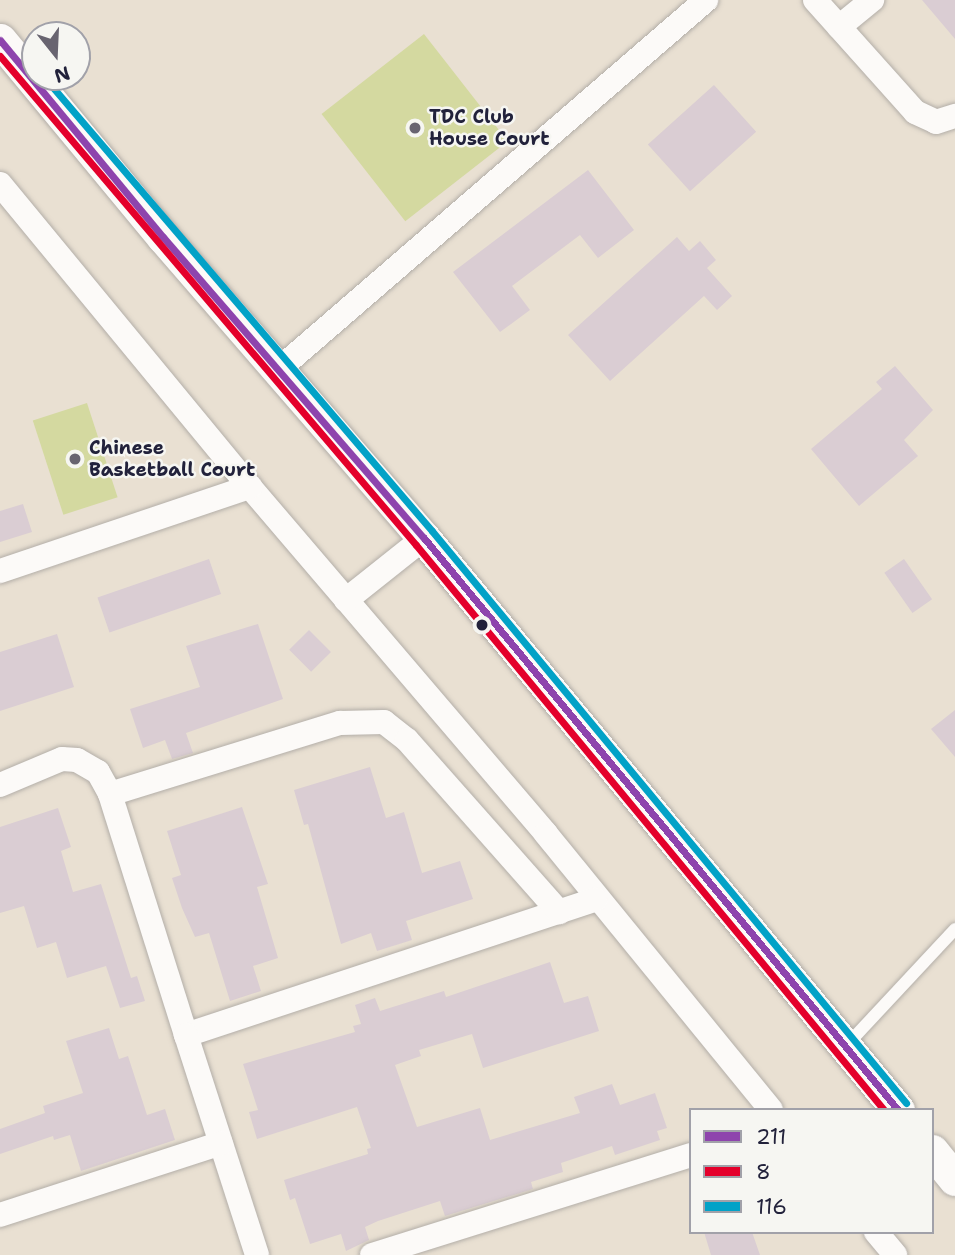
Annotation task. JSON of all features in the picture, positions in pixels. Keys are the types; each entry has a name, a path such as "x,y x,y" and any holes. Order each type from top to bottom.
{"main road":[{"path":"0,40 278,370 424,538 896,1108"},
{"path":"934,1153 955,1179"}],"street":[{"path":"278,370 706,0"},
{"path":"815,0 915,112 936,122 955,116"},
{"path":"839,27 872,0"},
{"path":"0,184 250,487 546,834 595,900 769,1108"},
{"path":"0,571 250,487"},
{"path":"346,600 424,538"},
{"path":"110,794 340,723 383,722 407,740 559,912"},
{"path":"0,785 62,759 77,760 98,772 110,794 257,1255"},
{"path":"186,1035 595,900"},
{"path":"0,1215 221,1143"},
{"path":"372,1255 689,1155"},
{"path":"878,1234 895,1255"}],"lane":[{"path":"845,1046 955,929"}],"green space":[{"name":"TDC Club House Court","path":"424,34 508,141 405,221 322,114"},
{"name":"Chinese Basketball Court","path":"87,403 118,497 63,515 33,421"}],"building":[{"path":"922,0 955,0 955,39"},
{"path":"714,85 756,132 690,191 648,145"},
{"path":"588,170 634,230 598,258 580,235 512,286 530,310 500,332 453,272"},
{"path":"677,237 689,251 700,241 716,260 707,268 732,296 717,310 704,296 610,381 568,335"},
{"path":"895,366 933,410 904,440 918,456 859,506 811,449 882,389 876,382"},
{"path":"23,504 32,532 0,542 0,511"},
{"path":"209,559 221,594 109,632 97,597"},
{"path":"904,559 932,599 912,613 884,573"},
{"path":"258,624 283,699 186,733 193,753 172,759 165,740 143,748 130,709 200,687 186,646"},
{"path":"309,630 331,652 311,672 289,650"},
{"path":"57,634 74,687 0,711 0,652"},
{"path":"955,710 955,757 931,729"},
{"path":"370,767 386,818 404,812 422,873 460,861 473,899 406,921 412,940 377,951 371,933 341,944 308,824 304,825 294,790"},
{"path":"242,807 268,884 257,887 278,958 253,966 261,991 230,1001 209,933 195,937 182,908 172,878 181,875 167,831"},
{"path":"58,808 71,847 61,851 73,892 101,884 131,978 137,976 145,1001 120,1008 106,966 67,978 56,942 37,948 24,906 0,913 0,827"},
{"path":"550,962 564,1003 588,996 599,1031 483,1068 472,1034 419,1050 421,1056 395,1065 417,1127 480,1108 490,1140 580,1113 574,1097 612,1084 620,1105 655,1093 667,1128 657,1131 660,1140 615,1155 612,1146 561,1163 563,1172 531,1182 533,1189 445,1216 440,1201 378,1221 365,1227 369,1240 346,1251 341,1234 310,1244 295,1198 290,1200 284,1180 368,1154 367,1149 371,1148 357,1107 257,1139 249,1112 258,1110 243,1064 355,1032 353,1026 361,1024 355,1005 375,998 380,1011 444,991 446,997"},
{"path":"109,1028 119,1059 128,1056 147,1115 165,1109 175,1140 81,1171 70,1135 54,1140 53,1136 0,1154 0,1129 45,1113 43,1106 83,1093 66,1041"},
{"path":"705,1234 753,1234 760,1255 711,1255"}],"transit line":[{"name":"211","path":"0,40 163,237 424,538 896,1108"},
{"name":"8","path":"0,56 416,545 882,1108"},
{"name":"116","path":"56,91 432,531 906,1103"}],"place":[{"name":"TDC Club House Court","path":"415,128"},
{"name":"Chinese Basketball Court","path":"75,459"}]}
